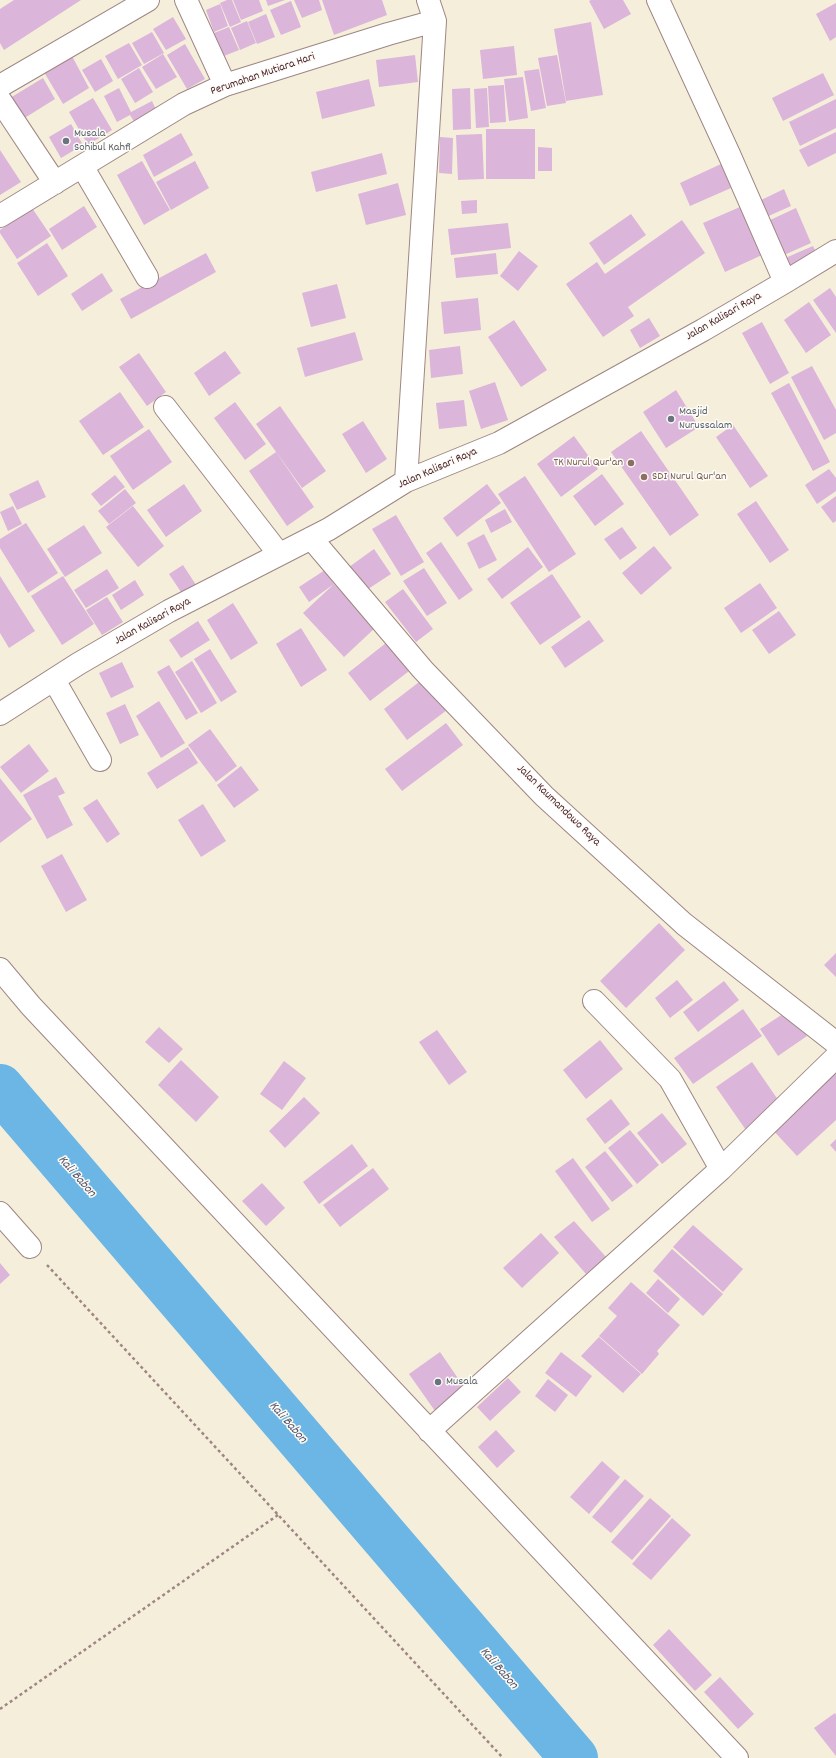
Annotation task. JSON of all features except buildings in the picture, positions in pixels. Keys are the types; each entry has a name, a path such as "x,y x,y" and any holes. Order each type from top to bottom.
{"street":[{"path":"0,86 148,0"},
{"path":"186,0 225,85"},
{"path":"406,481 435,21 428,0"},
{"path":"658,0 729,154 785,282"},
{"name":"Perumahan Mutiara Hari","path":"0,216 184,104 225,85 388,34 435,21"},
{"path":"0,100 55,183"},
{"path":"82,166 147,276"},
{"name":"Jalan Kalisari Raya","path":"0,714 169,611 329,529 406,481 499,443 785,282 836,251"},
{"path":"165,407 279,554"},
{"name":"Jalan Kaumandowo Raya","path":"311,538 423,670 544,796 684,924 836,1043"},
{"path":"54,680 100,760"},
{"path":"0,969 37,1012 737,1758"},
{"path":"594,1001 670,1079 721,1169"},
{"path":"429,1431 721,1169 836,1058"},
{"path":"0,1213 30,1247"}],"path":[{"path":"30,1247 503,1758"},
{"path":"0,1709 278,1515"}],"waterway":[{"name":"Kali Babon","path":"0,1088 574,1758"}],"place":[{"name":"Musala Sohibul Kahfi","path":"66,141"},
{"name":"Masjid Nurussalam","path":"671,419"},
{"name":"TK Nurul Qur'an","path":"631,463"},
{"name":"SDI Nurul Qur'an","path":"644,477"},
{"name":"Musala","path":"438,1382"}]}
